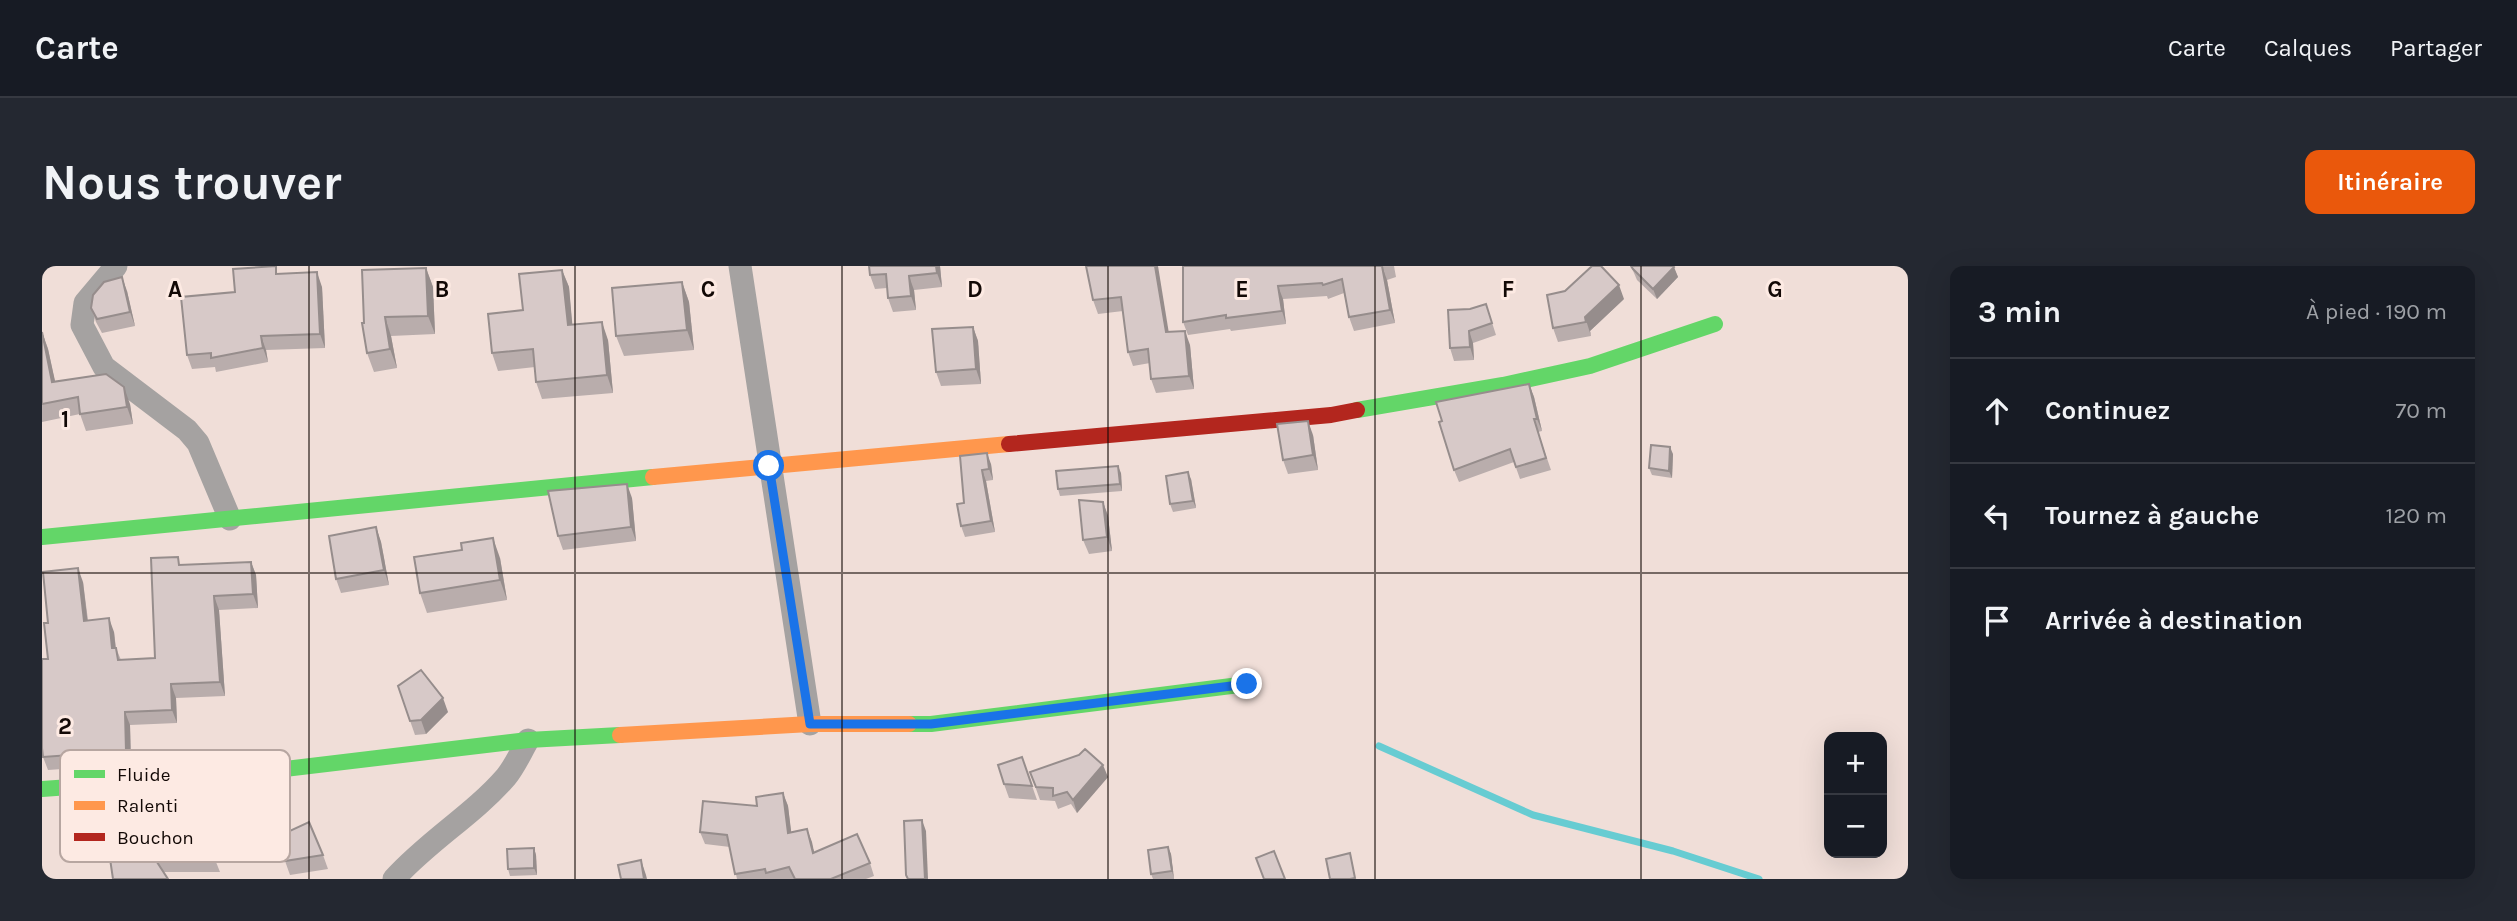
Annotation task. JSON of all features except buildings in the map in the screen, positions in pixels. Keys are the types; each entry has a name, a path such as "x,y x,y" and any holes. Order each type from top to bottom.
{"street":[{"path":"116,266 85,303 82,325 104,367 187,430 198,443 230,519"},
{"path":"740,266 810,724"},
{"path":"42,537 769,466 1331,415 1503,385 1590,366 1715,324"},
{"path":"290,768 528,740 810,724 931,724 1247,684"},
{"path":"394,879 507,775 528,740"},
{"path":"42,789 60,788"}],"waterway":[{"path":"1379,746 1533,815 1673,851 1759,879"}],"traffic: fast":[{"path":"1357,410 1503,385 1590,366 1715,324"},
{"path":"42,537 653,477"},
{"path":"909,724 931,724 1247,684"},
{"path":"290,768 528,740 620,735"},
{"path":"42,789 60,788"}],"traffic: slow":[{"path":"653,477 1009,444"},
{"path":"620,735 810,724 909,724"}],"traffic: jam":[{"path":"1009,444 1331,415 1357,410"}],"route":[{"path":"769,466 810,724 931,724 1247,684"}]}
